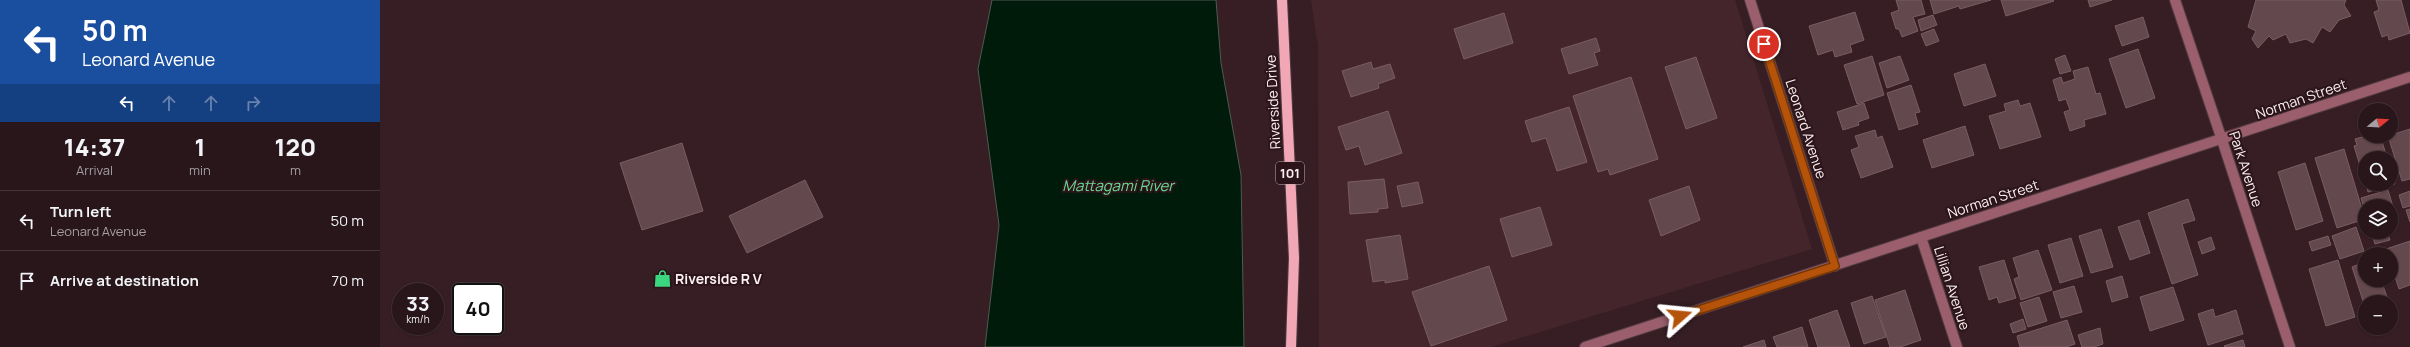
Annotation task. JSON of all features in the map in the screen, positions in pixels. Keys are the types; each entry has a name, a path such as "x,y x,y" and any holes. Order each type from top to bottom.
{"main road":[{"name":"Riverside Drive","path":"1282,0 1294,258 1291,347"}],"street":[{"name":"Leonard Avenue","path":"1750,0 1835,266"},
{"name":"Park Avenue","path":"2174,0 2290,347"},
{"name":"Norman Street","path":"1585,347 2222,140 2410,77"},
{"name":"Lillian Avenue","path":"1921,237 1957,347"}],"shaded area":[{"path":"1311,0 1735,0 1812,249 1491,347 1319,347 1318,47"}],"water":[{"name":"Mattagami River","path":"992,0 1216,0 1221,63 1241,175 1244,347 985,347 999,225 978,69"}],"building":[{"path":"1896,0 1921,0 1925,14 1913,17 1918,31 1902,37 1899,29 1896,29 1891,13 1899,10"},
{"path":"1930,0 1991,0 1960,9 1959,6 1934,14"},
{"path":"2001,0 2053,0 2054,1 2006,16"},
{"path":"2088,0 2112,0 2090,7"},
{"path":"2256,0 2346,0 2344,5 2351,16 2339,20 2330,32 2322,27 2313,43 2306,39 2290,43 2286,34 2273,40 2269,36 2258,48 2252,39 2256,31 2248,27"},
{"path":"2376,0 2401,0 2410,33 2389,40 2388,35 2382,37 2374,12 2379,10"},
{"path":"1855,12 1864,40 1850,45 1852,52 1835,57 1833,50 1818,55 1809,26"},
{"path":"1504,13 1513,43 1464,59 1454,29"},
{"path":"1933,15 1937,25 1921,31 1918,20"},
{"path":"2143,17 2149,37 2122,46 2115,26"},
{"path":"1934,29 1939,41 1926,46 1921,34"},
{"path":"1596,38 1600,51 1594,53 1598,65 1569,74 1561,49"},
{"path":"2138,49 2155,98 2126,108 2109,59"},
{"path":"2065,55 2071,71 2060,74 2055,59"},
{"path":"1872,56 1884,95 1857,104 1844,65"},
{"path":"1900,56 1909,80 1887,88 1879,63"},
{"path":"1696,57 1717,118 1686,129 1665,67"},
{"path":"1371,62 1373,69 1390,64 1395,78 1378,84 1379,88 1351,97 1342,71"},
{"path":"1985,64 1996,96 1964,106 1954,74"},
{"path":"2088,67 2096,94 2100,93 2106,114 2084,120 2085,126 2070,131 2064,112 2070,110 2066,99 2059,101 2053,80 2061,77 2063,83 2075,79 2073,71"},
{"path":"1631,77 1658,159 1610,175 1608,169 1598,172 1573,96"},
{"path":"1911,85 1920,112 1915,113 1918,124 1899,130 1887,93"},
{"path":"2018,100 2020,106 2030,103 2041,137 2000,149 1989,116 2006,111 2004,104"},
{"path":"1864,103 1869,118 1858,122 1859,125 1843,130 1837,112"},
{"path":"1569,107 1587,162 1557,171 1546,138 1532,142 1525,121"},
{"path":"1388,111 1402,153 1365,165 1359,146 1346,150 1338,127"},
{"path":"1965,126 1974,155 1932,168 1923,140"},
{"path":"2410,129 2410,179 2402,181 2398,168 2398,151 2393,151 2390,143 2398,143 2398,133"},
{"path":"1875,130 1877,138 1882,136 1893,167 1861,178 1851,150 1859,147 1855,136"},
{"path":"2358,138 2358,143 2382,143 2385,151 2358,151 2358,159 2354,146 2357,145 2355,139"},
{"path":"682,143 703,211 642,230 620,163"},
{"path":"2344,149 2359,199 2358,221 2337,228 2315,158"},
{"path":"2305,163 2323,221 2296,230 2278,172"},
{"path":"1384,179 1388,208 1378,209 1378,212 1350,214 1348,182"},
{"path":"805,180 823,217 747,253 729,216"},
{"path":"1418,182 1423,203 1402,207 1397,186"},
{"path":"1689,186 1700,220 1661,236 1649,200"},
{"path":"2388,191 2391,199 2361,199"},
{"path":"2410,191 2410,206 2403,208 2399,195"},
{"path":"2188,199 2195,220 2182,224 2198,275 2172,284 2148,213"},
{"path":"1540,207 1552,245 1512,257 1500,219"},
{"path":"2410,209 2410,222 2406,210"},
{"path":"2139,220 2150,253 2130,260 2118,227"},
{"path":"2356,227 2358,239 2360,239 2363,247 2358,247 2358,253 2340,259 2332,236"},
{"path":"2101,229 2113,267 2091,273 2079,236"},
{"path":"1400,235 1408,279 1385,283 1385,280 1373,282 1366,240"},
{"path":"2328,236 2331,245 2312,251 2309,242"},
{"path":"2211,237 2215,249 2202,254 2198,242"},
{"path":"2071,238 2083,276 2060,283 2048,245"},
{"path":"2373,239 2390,240 2375,244"},
{"path":"2410,241 2410,285 2399,289 2398,247 2392,247"},
{"path":"2038,250 2052,290 2021,300 2014,279 2019,277 2013,258"},
{"path":"2004,260 2016,298 1999,303 1997,297 1989,300 1979,267"},
{"path":"2338,260 2355,317 2326,326 2309,269"},
{"path":"2358,265 2358,286 2352,267"},
{"path":"1489,266 1507,320 1431,346 1412,292"},
{"path":"2122,276 2128,297 2112,302 2106,281"},
{"path":"2074,286 2082,312 2061,318 2053,292"},
{"path":"2173,287 2184,320 2150,331 2140,297"},
{"path":"2358,287 2383,287 2386,295 2361,295"},
{"path":"1905,290 1921,340 1900,347 1890,347 1875,300"},
{"path":"1872,296 1886,337 1864,344 1851,303"},
{"path":"2039,297 2047,321 2028,327 2020,303"},
{"path":"2213,309 2215,317 2236,310 2243,334 2208,345 2198,314"},
{"path":"1837,310 1850,347 1818,347 1809,320"},
{"path":"2023,319 2026,329 2013,333 2010,324"},
{"path":"2067,320 2075,344 2066,347 2020,347 2017,336"},
{"path":"1802,327 1808,347 1777,347 1773,337"},
{"path":"2100,328 2103,344 2094,347 2082,347 2078,335"},
{"path":"1764,340 1766,347 1743,347"},
{"path":"2243,340 2245,347 2224,346"}],"place":[{"name":"Riverside R V","path":"662,279"}],"route":[{"path":"1680,316 1835,266 1764,44"}]}
